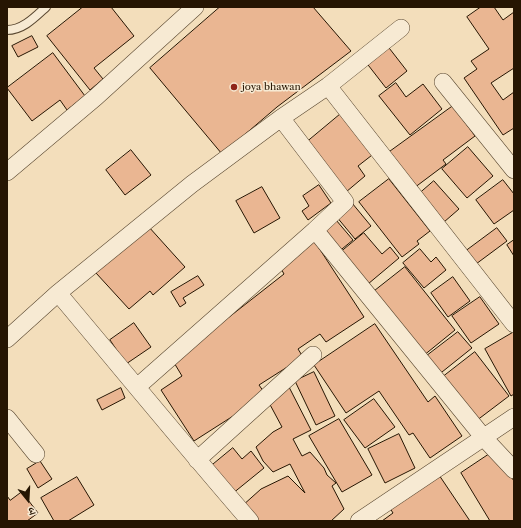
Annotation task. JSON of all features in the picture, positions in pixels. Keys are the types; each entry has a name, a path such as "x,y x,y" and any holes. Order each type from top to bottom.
{"street":[{"path":"7,172 96,97 195,7"},
{"path":"7,339 58,294 192,184 281,118 328,86 401,28"},
{"path":"443,82 514,170"},
{"path":"328,86 514,324"},
{"path":"137,387 345,202 281,118"},
{"path":"315,230 484,438 514,470"},
{"path":"58,294 250,521"},
{"path":"197,460 313,355"},
{"path":"359,521 514,417"},
{"path":"7,418 36,454"}],"lane":[{"path":"7,30 13,30 26,24 46,7"}],"building":[{"path":"83,7 111,7 134,36 94,68 103,79 90,90 47,36"},
{"name":"joya bhawan","path":"220,7 313,7 351,51 277,107 222,154 150,68"},
{"path":"481,7 494,7 503,20 514,12 514,68 491,83 503,100 514,92 514,128 503,135 464,78 477,69 471,61 489,49 467,17"},
{"path":"32,36 38,47 18,57 12,46"},
{"path":"386,44 407,71 386,88 365,61"},
{"path":"53,53 85,96 67,110 60,100 32,121 7,88"},
{"path":"396,83 406,97 423,84 442,109 410,135 379,96"},
{"path":"453,106 475,136 443,160 446,164 414,188 388,153"},
{"path":"343,112 376,152 358,166 365,176 346,192 307,142"},
{"path":"468,147 493,176 467,198 442,169"},
{"path":"131,150 151,175 125,195 106,170"},
{"path":"389,179 430,231 417,241 419,244 402,257 359,202"},
{"path":"503,180 514,194 514,210 494,224 476,200"},
{"path":"434,181 459,209 444,222 419,194"},
{"path":"319,185 331,203 308,220 302,211 309,206 303,196"},
{"path":"262,187 280,218 254,233 236,201"},
{"path":"352,203 371,226 355,239 336,216"},
{"path":"336,220 353,240 337,253 321,232"},
{"path":"148,226 185,267 153,295 150,291 129,309 96,273"},
{"path":"497,228 507,241 476,264 466,251"},
{"path":"364,233 382,254 390,247 399,258 368,284 341,252"},
{"path":"514,240 514,256 507,245"},
{"path":"315,242 364,317 326,342 320,334 298,349 303,357 259,385 266,395 194,441 161,390 182,376 173,361 284,274 279,265"},
{"path":"420,249 431,262 436,257 446,270 424,288 403,263"},
{"path":"405,267 455,330 423,356 372,293"},
{"path":"198,276 204,285 183,298 186,303 180,307 171,292"},
{"path":"453,277 470,301 448,317 431,293"},
{"path":"480,297 499,324 471,343 452,316"},
{"path":"134,323 151,347 126,364 110,340"},
{"path":"375,324 428,402 435,396 462,436 430,458 413,433 409,435 379,391 346,413 314,365"},
{"path":"458,332 472,348 437,376 424,358"},
{"path":"514,332 514,394 511,396 485,349"},
{"path":"475,352 509,396 472,424 439,380"},
{"path":"314,372 335,416 316,425 295,381"},
{"path":"289,387 311,430 293,439 302,456 310,452 324,468 327,475 336,483 332,486 344,509 331,521 256,521 242,506 261,489 288,476 305,493 290,464 273,472 263,461 256,447 273,432 282,427 267,399"},
{"path":"121,388 125,398 102,410 97,400"},
{"path":"374,399 395,427 365,448 344,420"},
{"path":"339,419 372,475 342,492 309,436"},
{"path":"399,434 415,468 385,483 368,449"},
{"path":"233,448 242,459 251,451 264,468 232,494 210,467"},
{"path":"494,451 514,481 514,521 490,521 461,473"},
{"path":"40,461 52,479 38,488 27,469"},
{"path":"437,472 470,521 382,521 393,513 388,505"},
{"path":"77,477 94,505 68,521 54,521 41,498"},
{"path":"22,492 38,513 27,521 7,521 7,496 10,500"}],"place":[{"name":"joya bhawan","path":"234,87"}]}
